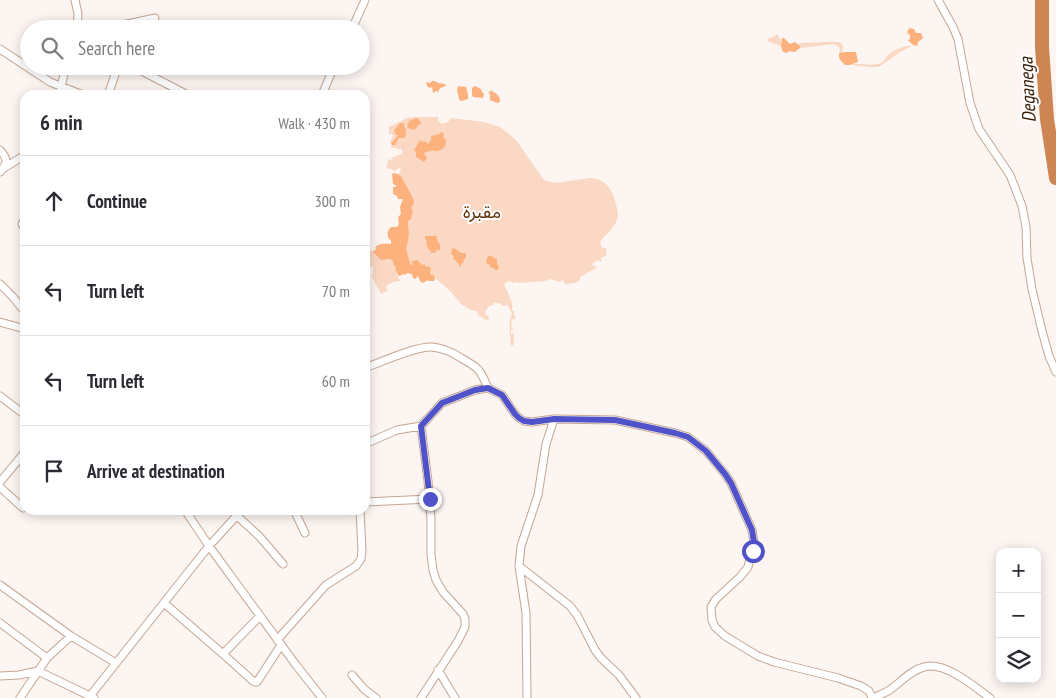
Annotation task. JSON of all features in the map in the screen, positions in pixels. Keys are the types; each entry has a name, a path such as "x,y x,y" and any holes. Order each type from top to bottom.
{"street":[{"path":"75,0 78,20"},
{"path":"356,20 365,0"},
{"path":"938,0 958,39 970,104 979,129 1010,175 1022,206 1032,289 1049,356 1056,372"},
{"path":"146,20 155,18"},
{"path":"0,49 20,62"},
{"path":"39,75 69,90"},
{"path":"60,90 64,75"},
{"path":"110,90 115,75"},
{"path":"149,75 178,90"},
{"path":"324,90 330,75"},
{"path":"0,150 6,156 6,162 2,170"},
{"path":"2,170 20,158"},
{"path":"0,284 20,306"},
{"path":"0,322 20,328"},
{"path":"370,366 413,350 433,347 451,352 479,370 488,388"},
{"path":"370,442 397,430 421,426 442,403 475,390 488,388 502,395 519,418 524,421 532,422 554,419 615,420 688,437 706,451 725,474 752,530 754,542 748,567 716,599 712,608 712,620 715,627 725,636 758,656 774,662 838,678 860,686 869,691 873,698 890,690 907,676 924,666 943,667 971,683 990,698"},
{"path":"0,396 20,411"},
{"path":"527,698 526,613 519,566 521,546 538,495 546,444 554,419"},
{"path":"421,426 430,499 433,570 443,592 466,619 458,641 421,698"},
{"path":"0,482 20,458"},
{"path":"0,487 20,505"},
{"path":"370,502 430,499"},
{"path":"188,515 279,643 322,698"},
{"path":"0,676 19,676 38,671 91,697 209,546 237,515"},
{"path":"241,515 283,564"},
{"path":"296,515 305,533"},
{"path":"164,603 254,682 257,682 279,643 326,585 356,566 362,551 360,515"},
{"path":"519,566 570,606 577,615 595,650 619,675 636,698"},
{"path":"0,585 71,636 116,663"},
{"path":"224,654 260,616"},
{"path":"0,623 47,658"},
{"path":"20,698 47,658 71,636"},
{"path":"438,670 455,698"},
{"path":"352,675 364,689 376,698"}],"green space":[{"path":"777,34 779,39 781,39 781,46 767,41"},
{"path":"839,42 843,46 840,53 839,47 834,44 800,48 798,45 800,43"},
{"path":"906,46 912,46 879,67 850,65 881,63 893,52"},
{"name":"مقبرة","path":"438,117 438,121 442,124 448,122 451,118 484,122 500,127 516,140 544,180 555,183 590,178 596,179 605,183 613,194 618,218 614,226 600,242 602,248 606,248 607,255 601,258 602,261 598,260 592,264 596,268 580,277 580,280 575,283 565,284 563,280 560,282 550,279 517,283 516,281 514,283 510,281 504,284 516,318 512,320 511,326 513,330 511,330 511,334 513,332 514,339 513,346 511,346 509,326 512,314 508,305 503,306 500,303 494,302 486,311 485,314 489,319 486,320 478,315 477,311 462,305 434,275 430,274 431,268 413,260 413,264 410,264 405,247 408,240 408,220 413,198 398,174 401,172 401,167 395,171 386,169 389,159 392,160 393,157 402,154 402,149 397,149 396,147 390,149 392,147 390,142 393,136 389,134 389,127 407,118","holes":["400,124 406,136 405,138 399,138 396,143 391,143 398,135 394,130"]},
{"path":"370,250 393,261 400,281 387,285 386,288 388,290 381,294 372,277 373,267 370,266"}],"shaded area":[{"path":"909,28 914,29 916,33 921,33 923,38 918,42 917,46 908,40 910,39 910,35 907,33"},
{"path":"782,38 790,44 795,42 800,48 795,52 783,52 781,46"},
{"path":"856,52 858,62 845,65 840,60 839,53"},
{"path":"432,81 445,84 446,86 433,93 432,87 427,86 426,82 430,83"},
{"path":"458,86 466,87 468,99 461,101 459,99"},
{"path":"475,86 481,89 484,94 483,98 473,97 472,88"},
{"path":"492,90 500,99 500,102 497,103 490,100 490,94 488,93"},
{"path":"416,118 419,119 421,124 417,128 413,130 407,127 409,121"},
{"path":"400,123 405,124 406,136 405,138 399,138 395,145 392,145 391,143 398,135 395,134 394,130"},
{"path":"441,132 444,133 443,137 446,139 443,149 424,153 427,158 424,162 416,157 414,150 420,140 428,144 431,136"},
{"path":"392,174 401,176 414,203 411,208 413,211 411,219 408,221 409,235 406,247 411,265 413,264 411,261 417,260 422,265 424,264 426,267 431,268 430,274 434,275 434,281 428,280 423,283 418,276 415,279 412,274 407,273 400,276 395,269 393,261 390,259 381,260 373,252 376,249 375,247 379,245 391,244 388,231 391,227 397,227 399,224 398,217 401,214 400,207 403,199 398,199 393,194 393,187 397,186 393,184"},
{"path":"425,236 436,236 440,244 440,250 430,253 431,251 428,249"},
{"path":"454,248 461,253 466,253 466,258 463,260 464,263 460,267 451,254"},
{"path":"488,256 497,259 498,270 491,268 487,264"}],"waterway":[{"name":"Deganega","path":"1042,0 1042,47 1047,119 1056,178"}],"route":[{"path":"430,499 421,426 442,403 475,390 488,388 502,395 515,414 524,421 532,422 554,419 615,420 688,437 706,451 731,483 752,530 753,551"}]}
